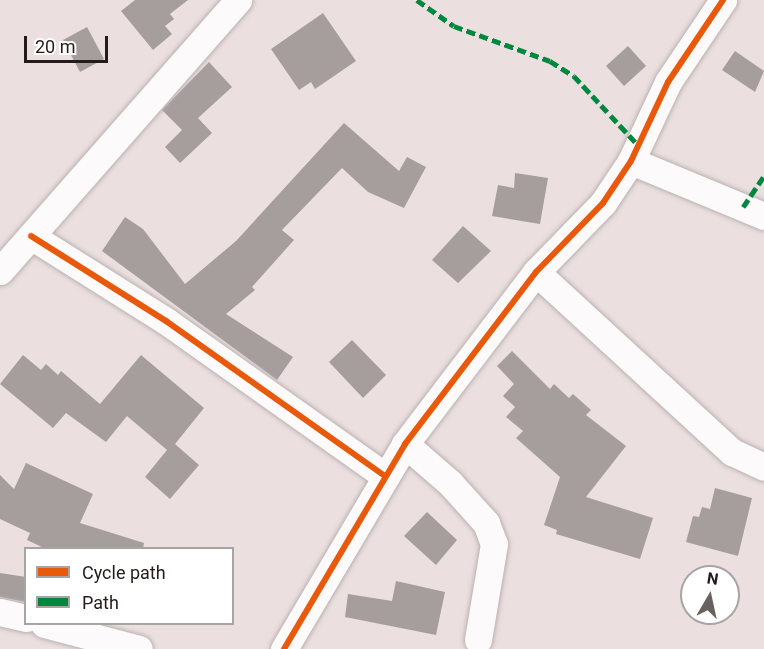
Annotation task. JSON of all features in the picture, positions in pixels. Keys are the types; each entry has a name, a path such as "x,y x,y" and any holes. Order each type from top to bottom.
{"street":[{"path":"0,271 238,0"},
{"path":"284,649 405,444 536,272 579,231 631,161 668,81 723,0"},
{"path":"631,161 764,216"},
{"path":"31,236 184,333 385,476"},
{"path":"536,272 732,452 764,467"},
{"path":"405,444 464,499 486,523 494,544 478,640"},
{"path":"0,612 24,618"},
{"path":"48,625 139,649"}],"building":[{"path":"135,0 188,0 170,14 174,19 165,26 172,34 153,50 121,11"},
{"path":"323,13 356,61 315,89 311,82 299,90 271,49"},
{"path":"87,27 104,59 80,72 63,40"},
{"path":"628,46 646,66 624,86 606,66"},
{"path":"735,51 764,71 755,92 722,70"},
{"path":"209,62 232,87 198,118 212,133 180,163 165,147 182,130 162,110"},
{"path":"344,123 399,171 407,157 426,167 404,208 368,192 342,168 282,230 294,240 252,287 255,290 226,314 293,357 277,380 102,251 125,217 143,229 185,284 236,241"},
{"path":"515,173 548,178 540,224 492,216 498,185 514,188"},
{"path":"463,226 491,251 458,283 432,260"},
{"path":"352,340 386,375 363,398 329,362"},
{"path":"512,351 550,389 554,384 569,398 573,394 591,410 586,415 626,446 586,497 653,518 640,559 556,534 557,530 544,525 560,477 516,438 523,431 506,417 515,407 503,396 514,384 497,366"},
{"path":"23,355 41,370 46,364 58,375 61,371 100,404 141,355 204,408 175,444 199,465 170,499 145,477 167,450 127,416 106,442 66,413 53,428 0,384"},
{"path":"26,463 93,494 80,523 144,543 143,547 42,547 27,540 30,533 0,519 0,475 14,489"},
{"path":"715,488 752,498 738,556 686,542 693,516 699,517 702,507 710,509"},
{"path":"427,512 457,540 436,565 404,536"},
{"path":"0,573 24,577 24,602 0,597"},
{"path":"396,581 445,592 436,635 345,617 348,594 392,601"}],"marked path":[{"path":"417,0 454,26 550,61 574,76 639,146"},
{"path":"743,207 764,176"}],"cycle path":[{"path":"284,649 405,444 536,272 603,203 631,161 668,82 723,0"},
{"path":"31,236 166,321 385,476"}]}
